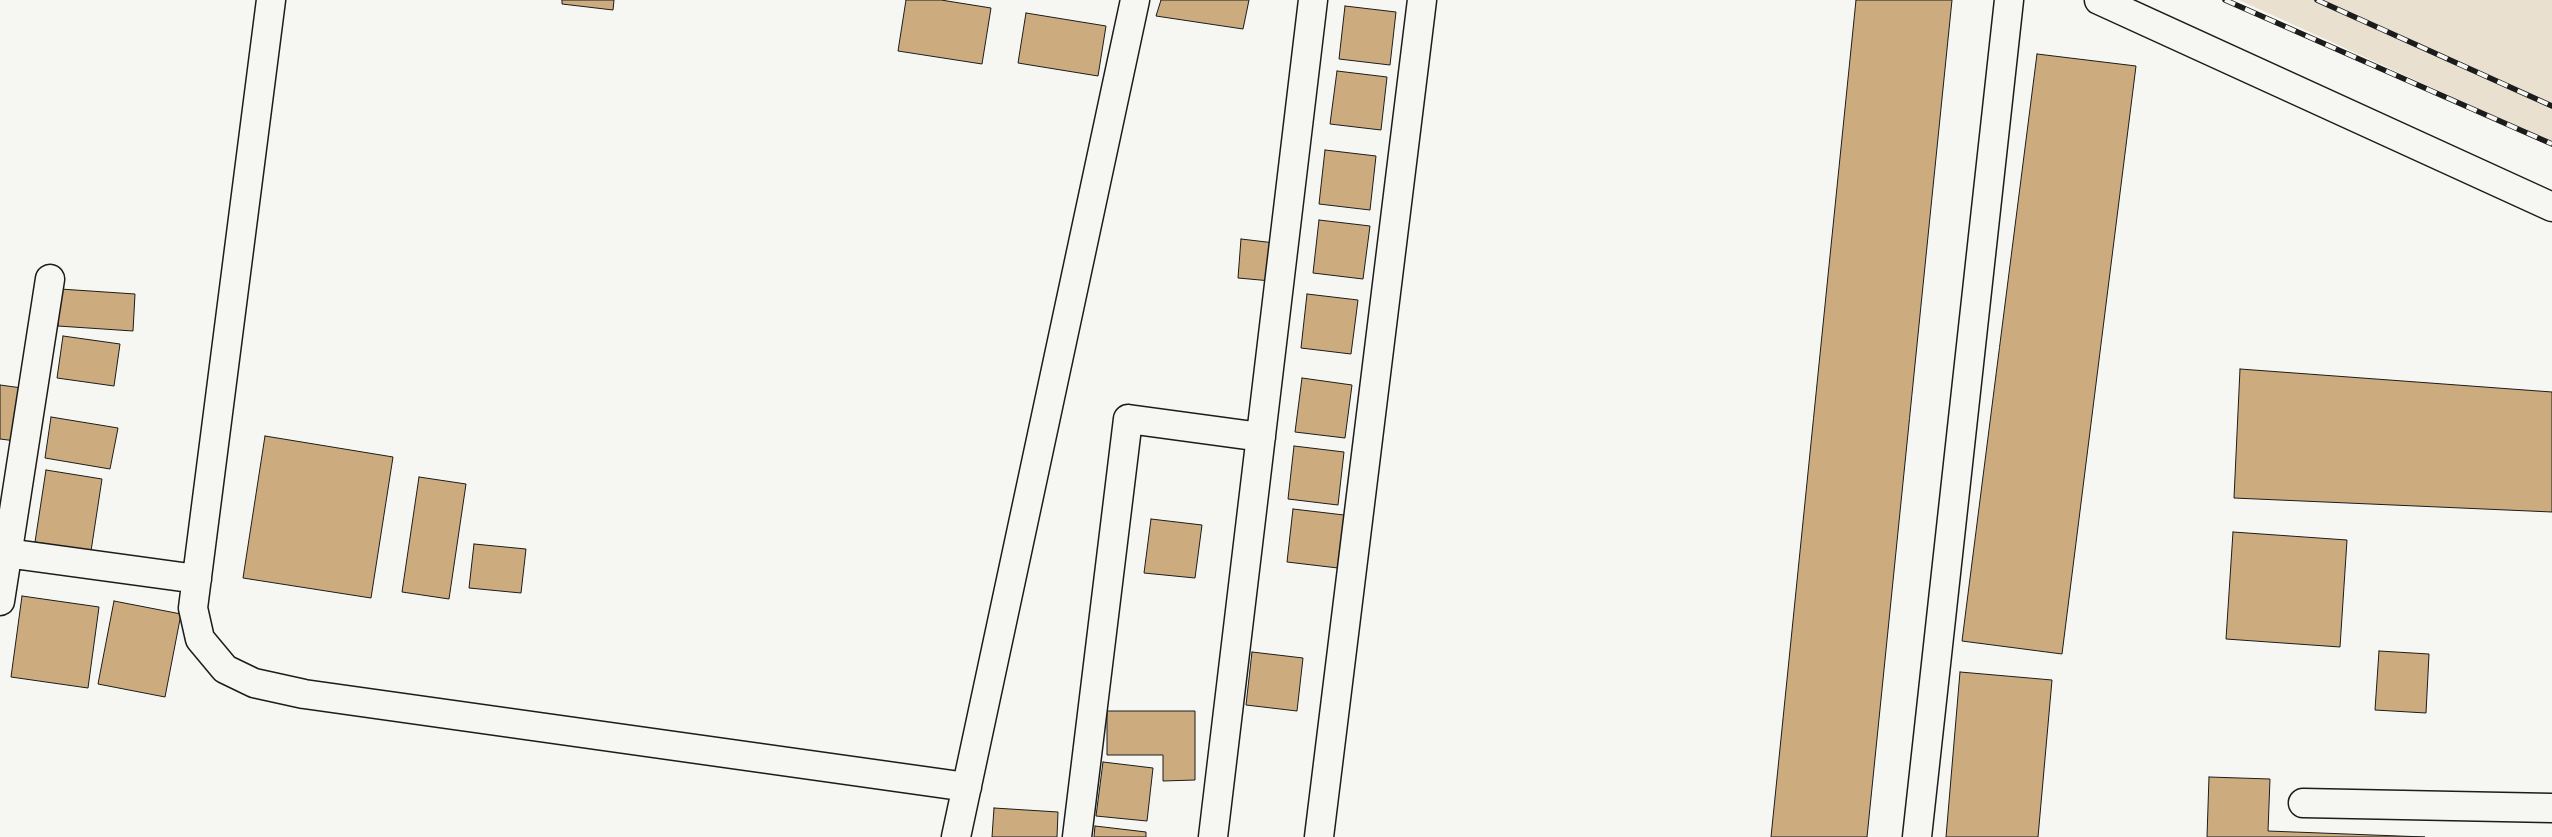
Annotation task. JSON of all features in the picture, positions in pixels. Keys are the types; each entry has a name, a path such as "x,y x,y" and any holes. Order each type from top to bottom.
{"street":[{"path":"271,0 193,608 200,639 225,669 254,683 304,694 966,786"},
{"path":"956,837 1135,0"},
{"path":"1213,837 1313,0"},
{"path":"1319,837 1422,0"},
{"path":"1917,837 2009,0"},
{"path":"2099,0 2552,207"},
{"path":"0,601 3,552 50,280"},
{"path":"1077,837 1128,419 1261,437"},
{"path":"3,552 197,579"},
{"path":"2304,803 2552,808"}],"shaded area":[{"path":"2239,0 2552,0 2552,142"}],"building":[{"path":"562,0 614,0 613,10 562,4"},
{"path":"906,0 941,0 991,8 982,64 898,51"},
{"path":"1161,0 1249,0 1243,29 1156,16"},
{"path":"1856,0 1952,0 1867,837 1771,837"},
{"path":"1345,6 1396,12 1390,65 1339,59"},
{"path":"1026,13 1106,26 1098,76 1018,63"},
{"path":"2037,54 2136,66 2062,654 1962,641"},
{"path":"1337,71 1387,77 1381,130 1330,124"},
{"path":"1325,150 1376,156 1370,210 1319,204"},
{"path":"1319,220 1370,226 1363,279 1313,273"},
{"path":"1241,239 1275,243 1271,281 1238,278"},
{"path":"60,289 135,294 133,331 58,326"},
{"path":"1307,294 1358,300 1351,354 1301,348"},
{"path":"63,336 120,344 114,386 57,378"},
{"path":"2240,369 2552,392 2552,512 2234,498"},
{"path":"1302,378 1352,385 1345,438 1295,432"},
{"path":"0,385 22,388 16,441 0,439"},
{"path":"51,417 118,428 110,469 45,458"},
{"path":"265,436 393,457 371,598 243,578"},
{"path":"1294,446 1344,452 1338,505 1288,499"},
{"path":"46,470 102,479 91,551 35,542"},
{"path":"419,477 466,484 449,599 402,592"},
{"path":"1293,509 1344,515 1338,568 1287,562"},
{"path":"1151,519 1202,525 1195,578 1144,573"},
{"path":"2233,532 2347,540 2340,647 2226,639"},
{"path":"474,544 526,549 521,593 469,588"},
{"path":"22,596 99,607 88,688 11,677"},
{"path":"114,601 181,614 165,697 98,684"},
{"path":"2379,651 2429,654 2426,713 2375,710"},
{"path":"1252,652 1303,658 1297,711 1246,705"},
{"path":"1960,672 2052,680 2038,837 1946,837"},
{"path":"1107,711 1195,711 1195,780 1163,781 1163,755 1107,755"},
{"path":"1103,762 1153,768 1147,821 1096,816"},
{"path":"2209,777 2270,779 2268,831 2425,837 2207,837"},
{"path":"994,808 1058,812 1057,837 992,837"},
{"path":"1095,826 1146,832 1146,837 1094,837"}],"railway":[{"path":"2225,0 2552,144"},
{"path":"2317,0 2552,106"}]}
